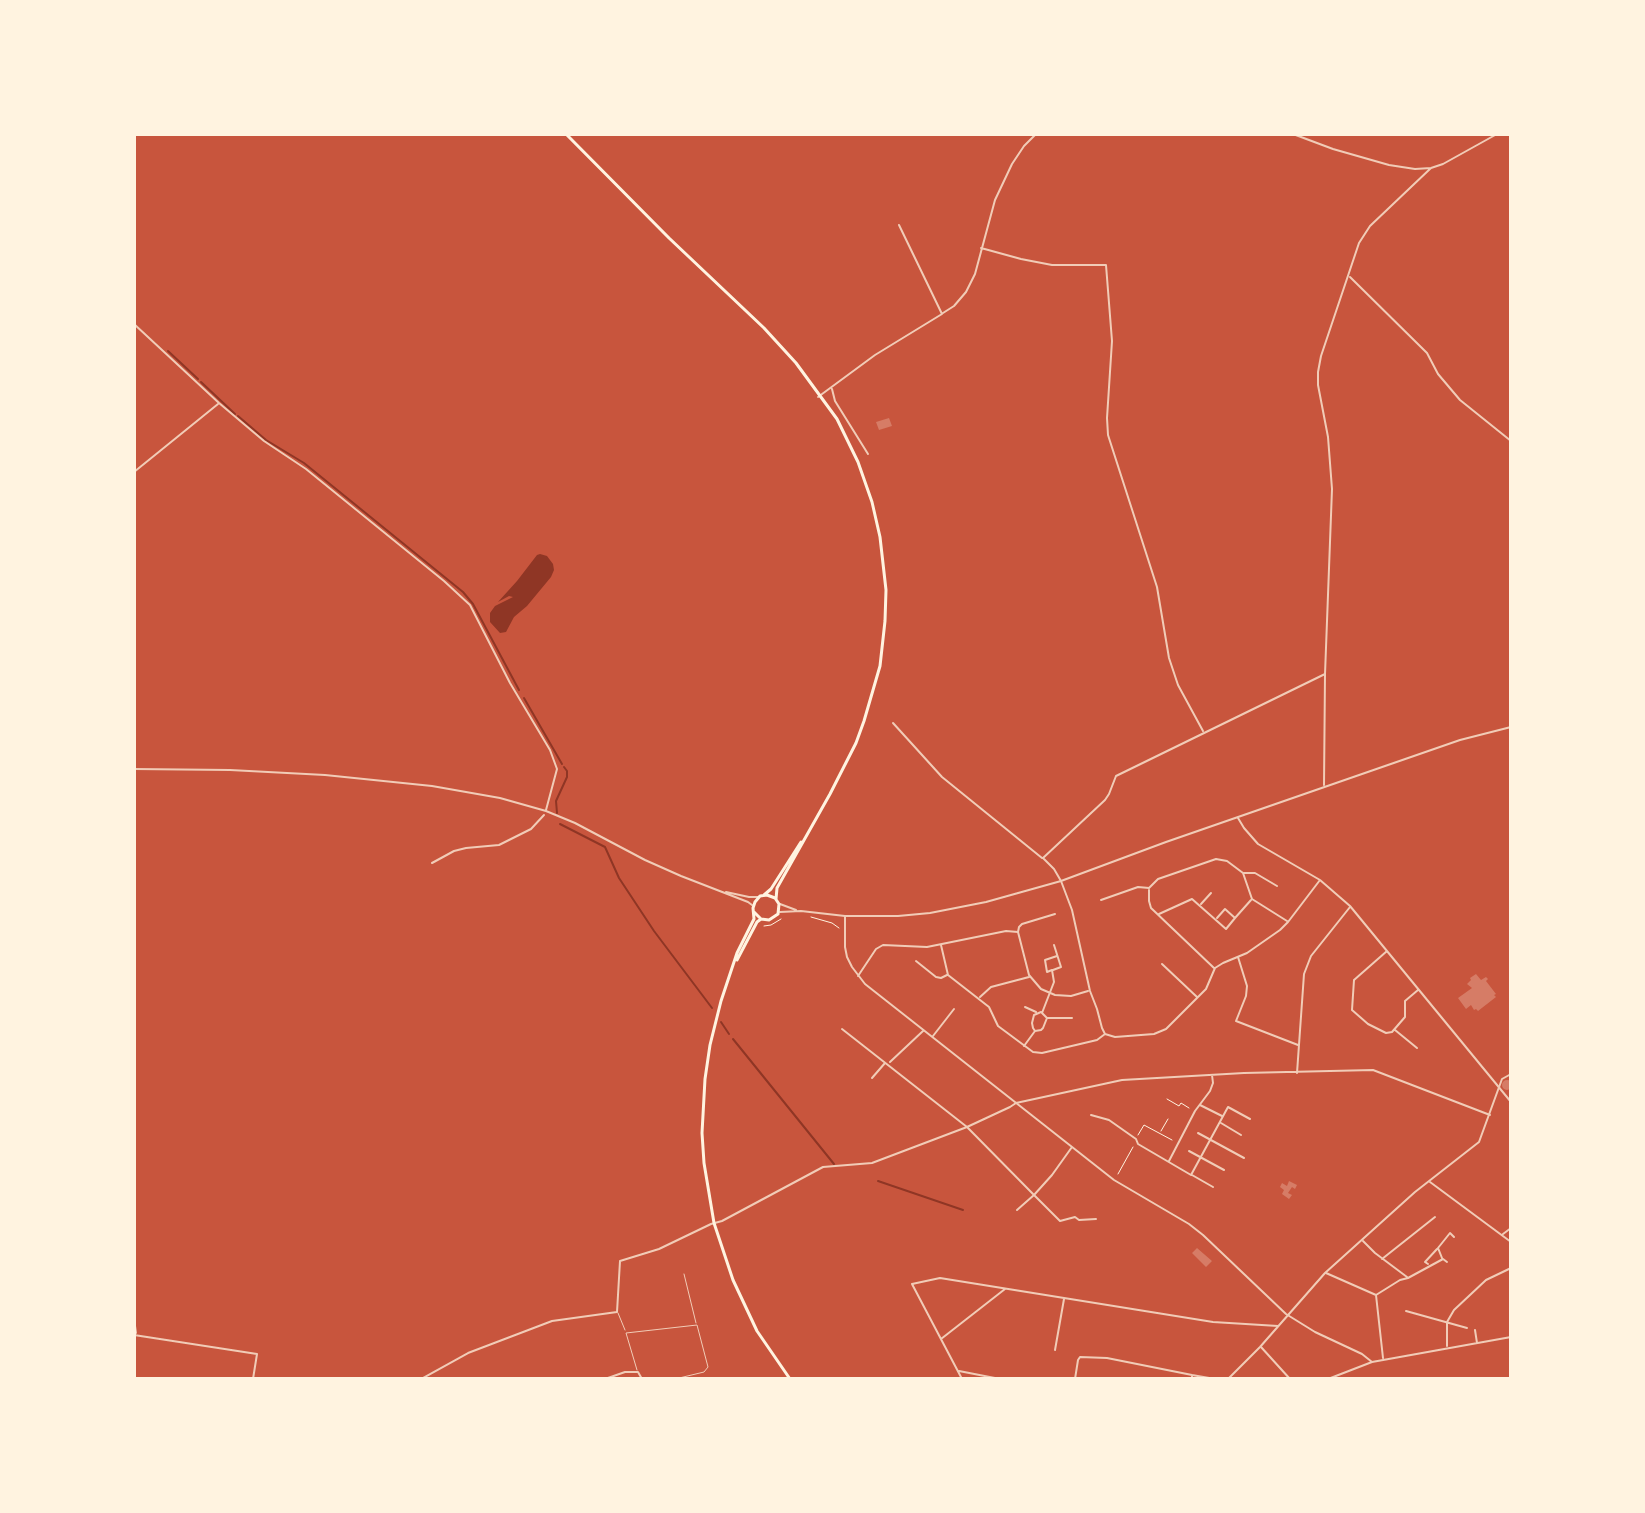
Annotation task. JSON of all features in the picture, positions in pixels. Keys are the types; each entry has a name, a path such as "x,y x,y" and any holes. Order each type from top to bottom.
{"main road":[{"path":"566,134 796,363 837,419 858,462 876,515 885,570 885,621 880,666 868,710 856,743 830,794 776,890 779,912 769,920 761,919 754,910"},
{"path":"790,1379 744,1306 712,1224 702,1133 707,1064 715,1022 737,953 754,919 755,902 771,889 807,833"},
{"path":"762,896 770,895 777,901"},
{"path":"735,963 761,919"}],"street":[{"path":"820,396 875,355 954,306 966,292 975,274 995,200 1024,146 1036,134"},
{"path":"1293,134 1333,149 1415,169 1443,164 1497,134"},
{"path":"1324,786 1332,489 1318,372 1359,243 1370,226 1431,168"},
{"path":"899,225 942,314"},
{"path":"981,248 1052,265 1106,265 1112,341 1108,435 1157,587 1169,658 1178,685 1203,732"},
{"path":"1349,276 1427,353 1438,374 1460,400 1511,441"},
{"path":"134,324 264,441 306,469 470,605 510,683 550,750 557,769 545,813 531,829 499,845 454,851 432,863"},
{"path":"831,388 835,401 868,454"},
{"path":"134,472 219,403"},
{"path":"1043,858 1105,800 1116,776 1325,674"},
{"path":"893,723 942,777 1054,869 1072,910 1090,991 1105,1034 1115,1037 1161,1033 1206,989 1215,968 1280,930 1320,880"},
{"path":"779,912 898,916 953,909 1009,896 1061,881 1460,740 1511,727"},
{"path":"134,769 254,771 400,782 500,798 575,823 657,865 748,902 754,910"},
{"path":"1238,818 1258,844 1320,880 1350,906 1511,1102"},
{"path":"1215,968 1151,908 1149,888 1158,879 1216,859 1227,861 1243,873 1252,899 1288,922"},
{"path":"1243,873 1255,873 1277,886"},
{"path":"1101,900 1138,887 1149,888"},
{"path":"720,891 749,897 762,896"},
{"path":"1200,904 1211,893"},
{"path":"1158,914 1192,899 1226,929 1252,899"},
{"path":"777,901 801,911"},
{"path":"1297,1073 1304,974 1311,956 1350,906"},
{"path":"1215,919 1225,909 1235,918"},
{"path":"1055,914 1022,924 1018,932 1030,977 1050,994 1066,996 1090,991"},
{"path":"845,916 847,957 865,984 1114,1180 1189,1224 1288,1316 1372,1362"},
{"path":"858,976 880,946 927,947 1006,931 1018,932"},
{"path":"941,945 948,975 989,1007 998,1026 1033,1052 1042,1053 1097,1040 1105,1034"},
{"path":"1054,945 1061,967 1047,972 1045,960 1057,956"},
{"path":"1388,951 1354,980 1352,1010 1368,1024 1386,1033 1395,1029 1405,1017 1405,1001 1419,989"},
{"path":"1238,957 1247,986 1236,1021 1299,1046"},
{"path":"916,961 936,977 948,975"},
{"path":"1162,964 1198,998"},
{"path":"1035,1031 1032,1023 1034,1015 1040,1013 1050,994 1054,982 1052,970"},
{"path":"979,998 991,987 1030,977"},
{"path":"1025,1007 1047,1018 1072,1018"},
{"path":"932,1037 954,1009"},
{"path":"1024,1046 1035,1031 1043,1028 1047,1018"},
{"path":"842,1029 967,1127 1060,1221 1075,1217 1079,1220 1096,1219"},
{"path":"1395,1029 1417,1048"},
{"path":"872,1078 924,1030"},
{"path":"421,1379 468,1353 552,1321 617,1312 620,1261 659,1249 722,1221 823,1167 872,1163 967,1127 1016,1103 1122,1080 1373,1070 1490,1115"},
{"path":"1228,1379 1325,1273 1429,1181 1479,1142 1498,1086 1502,1079 1511,1074"},
{"path":"1169,1162 1211,1087 1212,1075"},
{"path":"1200,1105 1223,1117"},
{"path":"1191,1175 1228,1107 1250,1119"},
{"path":"1091,1115 1109,1120 1136,1139 1138,1144 1213,1187"},
{"path":"1220,1122 1241,1135"},
{"path":"1198,1133 1244,1158"},
{"path":"1017,1210 1052,1175 1072,1147"},
{"path":"1189,1151 1224,1170"},
{"path":"1429,1181 1511,1242"},
{"path":"1382,1259 1435,1217"},
{"path":"1501,1235 1511,1228"},
{"path":"1429,1265 1425,1262 1450,1233 1454,1237"},
{"path":"1362,1240 1408,1278"},
{"path":"1438,1248 1447,1262"},
{"path":"1376,1295 1443,1259"},
{"path":"1447,1348 1447,1322 1454,1310 1486,1280 1511,1268"},
{"path":"1325,1273 1376,1295"},
{"path":"962,1379 912,1284 940,1278 1213,1322 1279,1326"},
{"path":"941,1339 1006,1288"},
{"path":"1376,1295 1383,1360"},
{"path":"1055,1350 1064,1298"},
{"path":"1406,1311 1467,1328"},
{"path":"134,1319 135,1334 257,1354 253,1379"},
{"path":"1475,1330 1477,1343"},
{"path":"1328,1379 1372,1362 1511,1337"},
{"path":"1260,1347 1290,1379"},
{"path":"1075,1379 1080,1357 1107,1358 1192,1377 1215,1379"},
{"path":"958,1371 1000,1379"},
{"path":"605,1379 625,1372 638,1372 642,1379"}],"lane":[{"path":"675,1379 704,1372 708,1367 684,1274"},
{"path":"617,1312 638,1372"},
{"path":"626,1333 697,1325"}],"path":[{"path":"807,916 845,930"},
{"path":"1167,1099 1195,1111"},
{"path":"1160,1134 1168,1119"},
{"path":"1114,1180 1144,1125 1178,1144"}],"shaded area":[{"path":"540,554 547,556 553,564 551,577 514,617 506,632 500,633 490,622 490,613 495,606 513,597 498,602"}],"building":[{"path":"889,418 892,426 879,430 876,422"},
{"path":"1476,974 1481,980 1488,979 1486,981 1496,994 1478,1011 1471,1005 1466,1009 1458,998 1472,988 1467,984"},
{"path":"1507,1080 1512,1085 1507,1090 1502,1085"},
{"path":"1289,1181 1297,1185 1288,1193 1292,1195 1289,1199 1282,1194 1284,1190 1280,1187 1282,1183 1287,1186"},
{"path":"1197,1248 1212,1261 1206,1267 1192,1253"}],"waterway":[{"path":"168,351 198,379"},
{"path":"201,382 235,414"},
{"path":"238,416 266,440 304,463 463,592 473,604 519,690"},
{"path":"524,698 562,764"},
{"path":"557,813 556,801 567,777 564,767"},
{"path":"560,824 605,847 619,878 654,931 712,1008"},
{"path":"721,1022 729,1034"},
{"path":"733,1039 834,1164"},
{"path":"878,1181 963,1210"}]}
